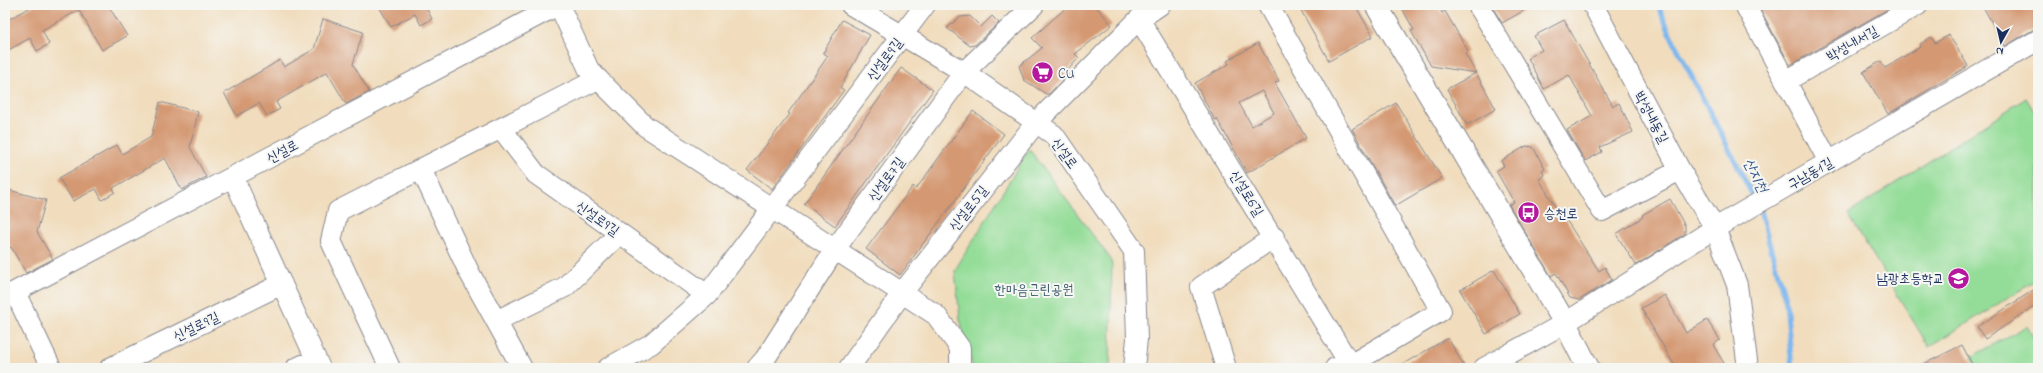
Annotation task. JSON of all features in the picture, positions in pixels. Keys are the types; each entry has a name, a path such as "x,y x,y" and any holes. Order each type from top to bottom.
{"main road":[{"path":"1376,5 1565,323 1588,368"}],"street":[{"path":"559,5 589,70 645,126 936,315 960,348 960,368"},
{"name":"신설로","path":"10,294 559,5"},
{"name":"신설로","path":"851,5 964,72 1035,124 1054,135 1134,251 1137,339 1134,368"},
{"name":"신설로9길","path":"608,368 651,344 707,295 925,5"},
{"name":"신설로7길","path":"757,368 765,359 835,249 964,72 1034,5"},
{"name":"신설로5길","path":"849,368 902,293 1035,124 1139,19 1160,5"},
{"path":"1268,5 1441,311 1346,367"},
{"path":"1478,5 1602,211 1680,170"},
{"name":"박성내동길","path":"1593,5 1680,170 1716,227 1737,285 1748,368"},
{"path":"1745,5 1829,162"},
{"name":"박성내서길","path":"1786,81 1918,5"},
{"name":"신설로6길","path":"1139,19 1274,237 1346,367"},
{"name":"구남동1길","path":"1484,368 1565,323 1716,227 2038,40"},
{"path":"390,368 331,241 338,211 598,79"},
{"name":"신설로9길","path":"501,128 536,174 707,295"},
{"path":"421,169 469,272 522,368"},
{"path":"233,177 318,363 296,368"},
{"path":"496,321 565,287 620,233"},
{"path":"1226,368 1201,287 1274,237"},
{"name":"신설로9길","path":"110,368 282,284"},
{"path":"10,294 51,368"}],"green space":[{"name":"남광초등학교","path":"2026,98 2038,118 2038,279 1929,347 1848,214"},
{"name":"한마음근린공원","path":"1029,149 1112,261 1110,368 973,368 960,319 955,270"},
{"path":"2027,326 2038,346 2038,368 1977,368 1971,357"}],"building":[{"path":"35,5 108,5 127,36 102,50 79,10 42,30 49,44 37,51 30,38 5,52 5,21"},
{"path":"378,5 430,5 426,7 432,19 421,25 415,14 391,27"},
{"path":"1069,5 1095,5 1112,25 1075,54 1079,58 1065,73 1067,75 1049,94 1046,94 1024,80 1019,66 1042,48 1032,38"},
{"path":"1298,5 1355,5 1373,36 1329,61"},
{"path":"1400,5 1438,5 1442,13 1445,11 1468,51 1465,54 1476,73 1431,66 1411,31 1414,30"},
{"path":"1491,5 1534,5 1502,23"},
{"path":"1758,5 1895,5 1790,65"},
{"path":"1982,5 2038,5 2038,27 2005,46"},
{"path":"970,16 981,27 992,16 999,23 975,45 970,46 947,28 960,17"},
{"path":"323,19 363,32 353,64 369,92 346,104 327,72 276,102 280,109 267,116 259,103 237,116 224,93 280,60 284,67 314,49"},
{"path":"842,20 870,35 840,88 844,90 772,189 747,170 790,114 788,113 828,56 823,53"},
{"path":"1564,20 1613,106 1619,103 1633,132 1600,147 1602,152 1585,161 1567,130 1592,116 1569,75 1544,89 1528,58 1542,50 1534,36"},
{"path":"1949,35 1968,66 1888,114 1863,72 1881,61 1885,68 1920,47 1919,45 1931,37 1935,43"},
{"path":"1258,43 1279,81 1275,83 1306,138 1247,173 1195,83 1229,64 1227,61","holes":["1262,91 1274,113 1252,126 1239,103"]},
{"path":"901,68 933,90 835,226 804,204"},
{"path":"1476,73 1496,109 1467,125 1447,89"},
{"path":"160,102 198,112 190,147 206,177 182,190 165,158 113,188 115,192 102,200 96,189 73,201 59,178 117,145 122,154 151,137"},
{"path":"1396,103 1442,178 1395,206 1352,129"},
{"path":"973,111 1004,134 900,275 866,249 913,186 916,189"},
{"path":"1526,146 1533,147 1545,169 1542,171 1545,175 1539,179 1563,220 1565,218 1599,271 1605,267 1612,280 1579,300 1570,298 1556,273 1551,276 1509,205 1514,202 1496,171 1504,166 1501,161"},
{"path":"5,189 46,200 37,232 53,259 26,273 11,247 5,250"},
{"path":"1670,199 1685,226 1685,234 1636,265 1616,234 1643,217 1642,215"},
{"path":"1494,270 1520,314 1486,334 1460,290"},
{"path":"2038,287 2038,304 1985,339 1977,327"},
{"path":"1665,295 1686,333 1707,320 1720,340 1713,345 1727,368 1676,368 1641,308"},
{"path":"1448,338 1465,368 1396,368"},
{"path":"1962,345 1974,368 1916,368"}],"waterway":[{"name":"산지천","path":"1658,5 1672,38 1755,200"},
{"name":"산지천","path":"1759,207 1786,302 1792,368"}],"place":[{"name":"CU","path":"1043,73"},
{"name":"승천로","path":"1528,213"},
{"name":"남광초등학교","path":"1959,278"}]}
